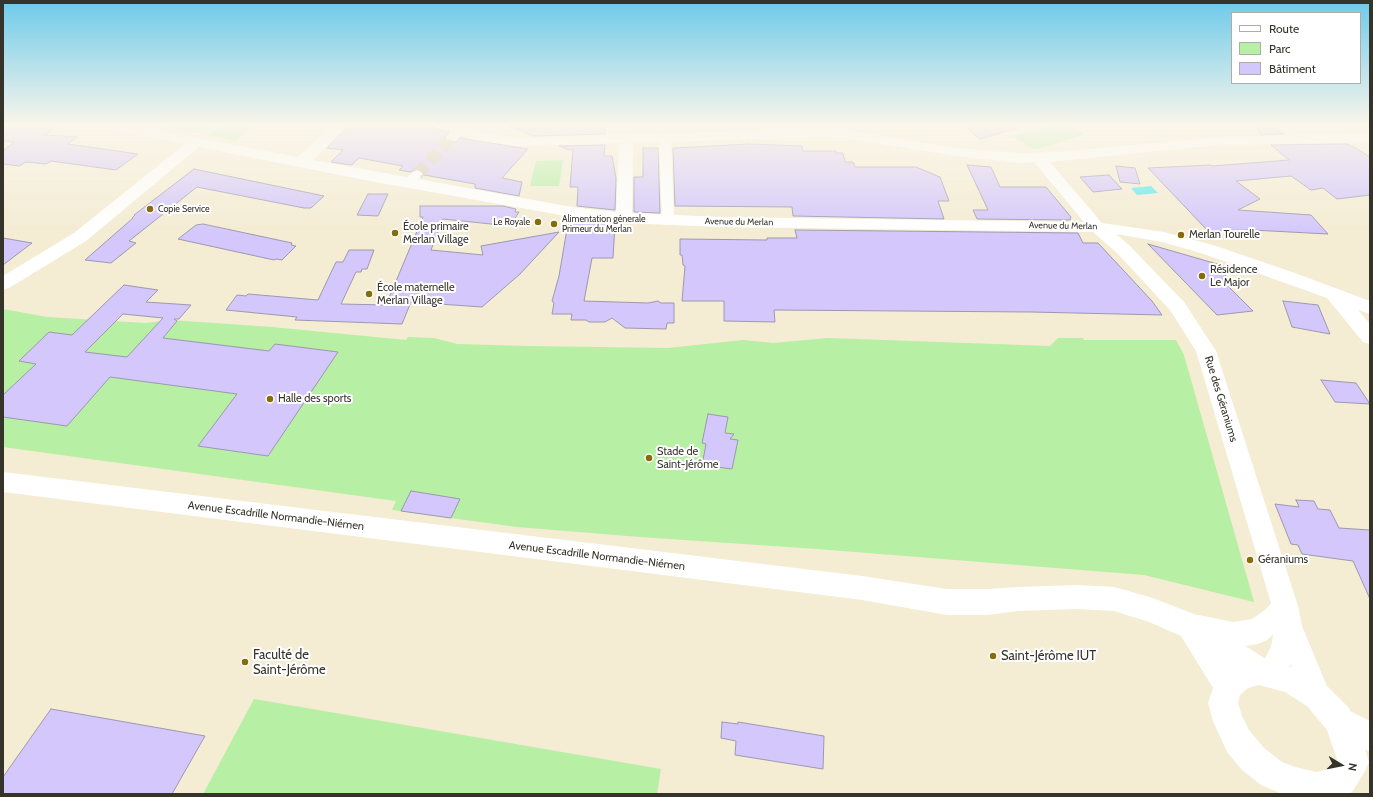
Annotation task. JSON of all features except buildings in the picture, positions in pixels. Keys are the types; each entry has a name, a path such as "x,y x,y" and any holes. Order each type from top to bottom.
{"street":[{"path":"3,284 80,237 172,161"},
{"name":"Avenue du Merlan","path":"292,161 412,178 572,212 624,218 668,221 1097,227 1159,236 1203,248 1283,274 1370,308"},
{"path":"624,218 626,161"},
{"path":"666,161 668,221"},
{"name":"Rue des Géraniums","path":"1042,161 1097,227 1123,249 1176,306 1206,351 1287,616 1317,696"},
{"path":"1333,294 1370,337"},
{"name":"Avenue Escadrille Normandie-Niémen","path":"3,482 862,588 947,602 988,602 1018,599 1076,597 1114,599 1150,610 1189,626 1265,672 1294,681 1317,696 1338,719 1348,740 1351,774 1317,788 1295,783 1279,784 1253,759 1238,741 1228,721 1224,703 1228,686"},
{"path":"1287,616 1284,648 1276,666 1265,672 1240,675 1228,686 1189,626 1233,635 1258,631 1275,618 1287,616"},
{"path":"1338,719 1370,737"}],"green space":[{"path":"536,161 563,161 559,186 530,186"},
{"name":"Stade de Saint-Jérôme","path":"3,309 47,317 145,323 171,320 272,327 406,340 408,337 434,338 457,344 527,346 668,348 743,340 773,343 828,338 1050,346 1058,338 1083,338 1084,340 1176,340 1184,355 1254,602 1144,575 517,527 392,510 396,501 3,447"},
{"path":"254,699 661,769 657,794 203,794"}],"water":[{"path":"1151,186 1158,193 1137,195 1131,188"}],"tunnel":[{"path":"417,174 429,161"}],"place":[{"name":"Copie Service","path":"150,209"},
{"name":"Le Royale","path":"538,222"},
{"name":"Alimentation génerale Primeur du Merlan","path":"554,224"},
{"name":"École primaire Merlan Village","path":"395,233"},
{"name":"Merlan Tourelle","path":"1181,235"},
{"name":"Résidence Le Major","path":"1202,276"},
{"name":"École maternelle Merlan Village","path":"369,294"},
{"name":"Halle des sports","path":"270,399"},
{"name":"Stade de Saint-Jérôme","path":"649,458"},
{"name":"Géraniums","path":"1250,560"},
{"name":"Saint-Jérôme IUT","path":"993,656"},
{"name":"Faculté de Saint-Jérôme","path":"245,662"}]}
